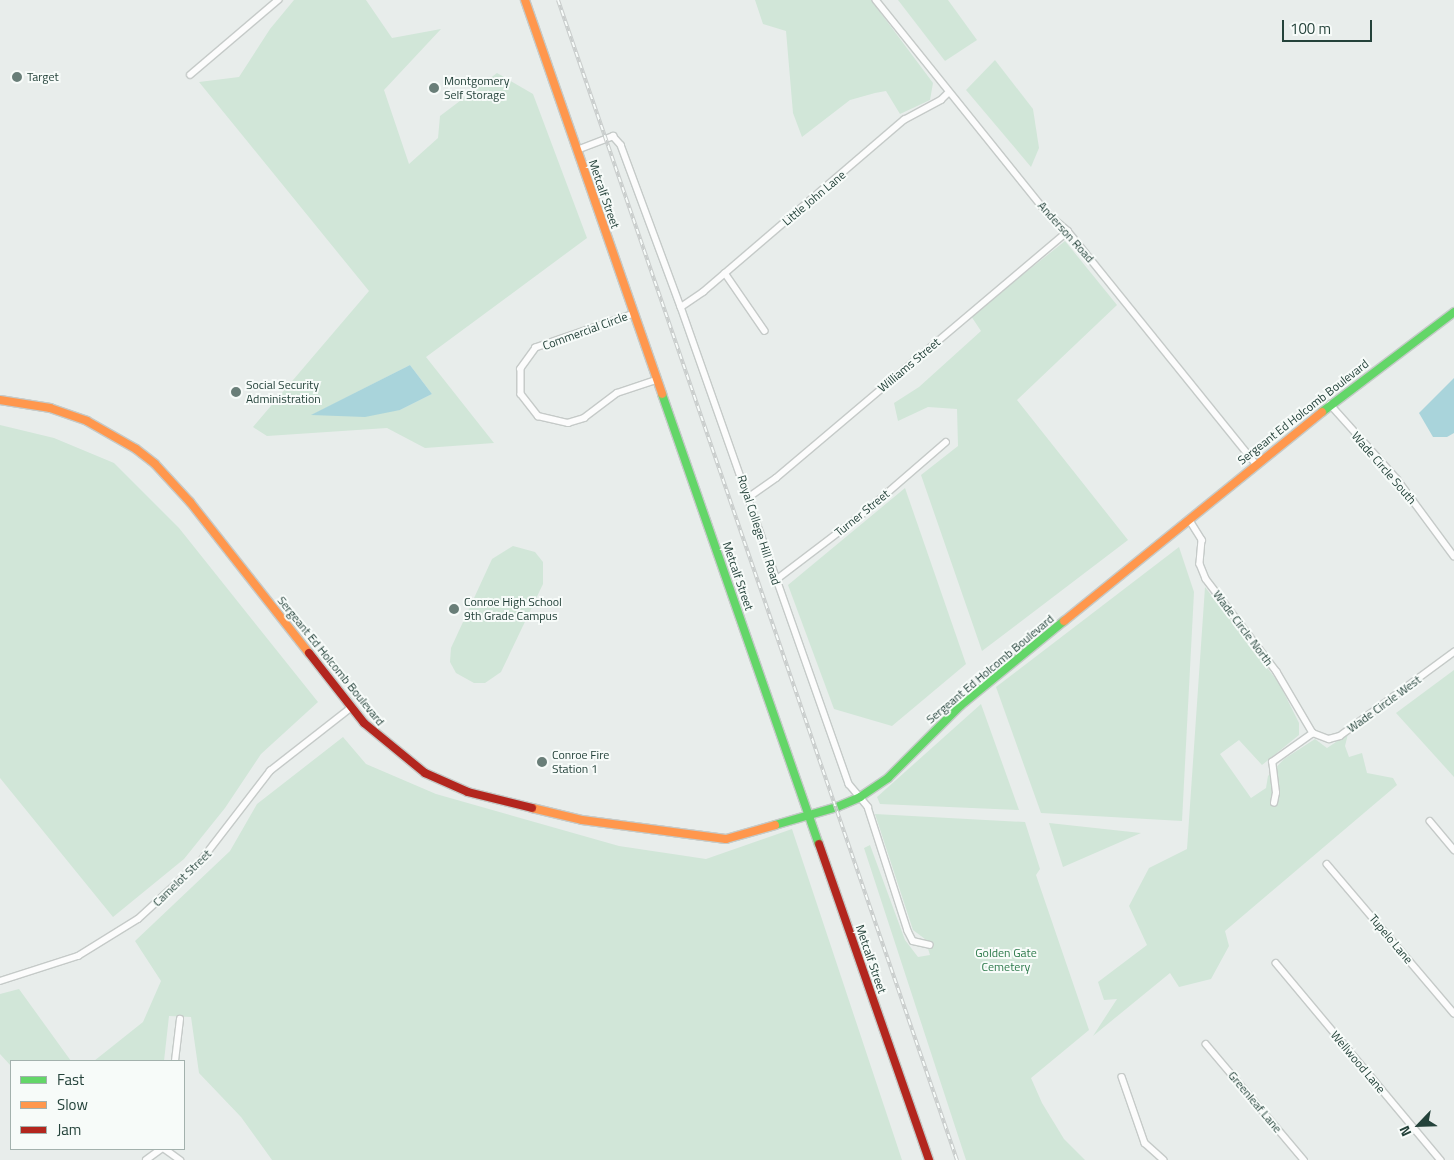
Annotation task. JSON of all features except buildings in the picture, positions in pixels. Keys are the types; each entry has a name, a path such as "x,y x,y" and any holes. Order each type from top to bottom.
{"street":[{"path":"190,75 278,0"},
{"name":"Metcalf Street","path":"525,0 929,1160"},
{"name":"Anderson Road","path":"876,0 1048,214 1068,231 1256,464"},
{"name":"Little John Lane","path":"681,307 725,273 904,120 941,100 949,92"},
{"name":"Royal College Hill Road","path":"577,150 613,136 621,145 749,497 776,580 848,784 868,807 908,931 913,941 930,945"},
{"name":"Williams Street","path":"749,497 776,478 1068,231"},
{"path":"725,273 765,330"},
{"name":"Sergeant Ed Holcomb Boulevard","path":"0,400 50,408 87,421 130,445 155,464 194,507 364,723 403,758 448,785 582,820 726,839 810,815 860,797 888,778 961,705 1330,404 1454,312"},
{"name":"Commercial Circle","path":"634,314 536,348 521,369 521,394 538,416 568,423 584,418 617,393 656,380"},
{"name":"Wade Circle South","path":"1330,404 1397,479 1454,556"},
{"name":"Turner Street","path":"776,580 864,513 946,442"},
{"name":"Wade Circle North","path":"1189,520 1202,540 1200,564 1206,579 1277,672 1312,733"},
{"name":"Wade Circle West","path":"1312,733 1329,739 1340,736 1454,652"},
{"name":"Camelot Street","path":"0,981 78,956 132,924 200,862 270,771 352,707"},
{"path":"1274,803 1276,793 1272,762 1312,733"},
{"path":"1430,822 1454,850"},
{"name":"Tupelo Lane","path":"1327,864 1454,1013"},
{"name":"Wellwood Lane","path":"1276,963 1441,1160"},
{"path":"175,1060 180,1019"},
{"name":"Greenleaf Lane","path":"1206,1044 1304,1160"},
{"path":"1122,1077 1145,1144 1164,1160"},
{"path":"146,1160 160,1150"},
{"path":"166,1150 180,1160"}],"green space":[{"path":"294,0 366,0 392,38 441,29 384,90 409,164 438,138 440,116 497,73 533,94 587,238 426,357 494,443 425,448 387,428 267,436 253,427 369,291 199,82 239,77 270,29","holes":["410,365 432,394 400,410 312,415"]},
{"path":"755,0 871,0 933,83 930,100 900,114 886,91 850,100 802,137 793,113 786,31 763,24"},
{"path":"898,0 948,0 977,40 945,61"},
{"path":"995,60 1033,109 1039,148 1031,167 966,90"},
{"path":"1065,241 1117,305 1017,400 1128,540 982,651 921,475 958,446 957,409 928,407 898,421 894,403 919,387 981,331 971,316"},
{"path":"0,425 54,438 114,463 179,528 318,702 261,754 225,808 184,859 113,917 0,778"},
{"path":"905,488 966,664 892,726 834,709 788,585"},
{"path":"513,546 535,552 543,562 543,584 501,672 485,683 474,683 456,673 450,662 451,648 492,559"},
{"path":"1179,547 1194,592 1182,821 1041,813 996,687"},
{"path":"1205,587 1279,683 1299,723 1299,735 1262,765 1239,740 1220,754 1251,798 1266,788 1268,776 1284,759 1315,739 1327,748 1348,734 1345,746 1349,757 1362,753 1367,773 1393,778 1397,785 1225,931 1229,946 1211,979 1179,987 1170,973 1093,1036 1117,999 1104,1000 1098,982 1147,945 1129,906 1149,868 1187,849"},
{"path":"1454,670 1454,777 1396,713"},
{"path":"981,704 1019,810 880,804 877,797"},
{"path":"343,737 366,764 436,794 619,846 706,859 792,829 902,1160 272,1160 241,1117 199,1073 191,1017 169,1016 164,1060 95,1060 143,1022 161,981 135,941 230,851 257,804"},
{"name":"Golden Gate Cemetery","path":"875,814 1025,822 1040,869 1036,875 1089,1030 1031,1078 1042,1103 1064,1139 1085,1160 966,1160 864,848 870,845 905,940 918,957 930,955 925,939 913,930"},
{"path":"1049,823 1141,833 1063,867"},
{"path":"19,989 70,1060 10,1060 10,1065 0,1054 0,994"}],"water":[{"path":"410,365 432,394 400,410 365,417 311,415"},
{"path":"1454,378 1454,433 1447,437 1433,437 1419,413"}],"railway":[{"path":"558,0 957,1160"}],"traffic: fast":[{"path":"1322,412 1454,312"},
{"path":"662,394 819,844"},
{"path":"775,825 837,807 860,797 888,778 961,705 1064,621"}],"traffic: slow":[{"path":"525,0 662,394"},
{"path":"0,400 50,408 87,421 136,449 155,464 190,502 309,653"},
{"path":"1064,621 1322,412"},
{"path":"532,808 582,820 726,839 775,825"}],"traffic: jam":[{"path":"309,653 364,723 425,773 468,792 532,808"},
{"path":"819,844 929,1160"}],"place":[{"name":"Target","path":"17,77"},
{"name":"Montgomery Self Storage","path":"434,88"},
{"name":"Social Security Administration","path":"236,392"},
{"name":"Conroe High School 9th Grade Campus","path":"454,609"},
{"name":"Conroe Fire Station 1","path":"542,762"}]}
